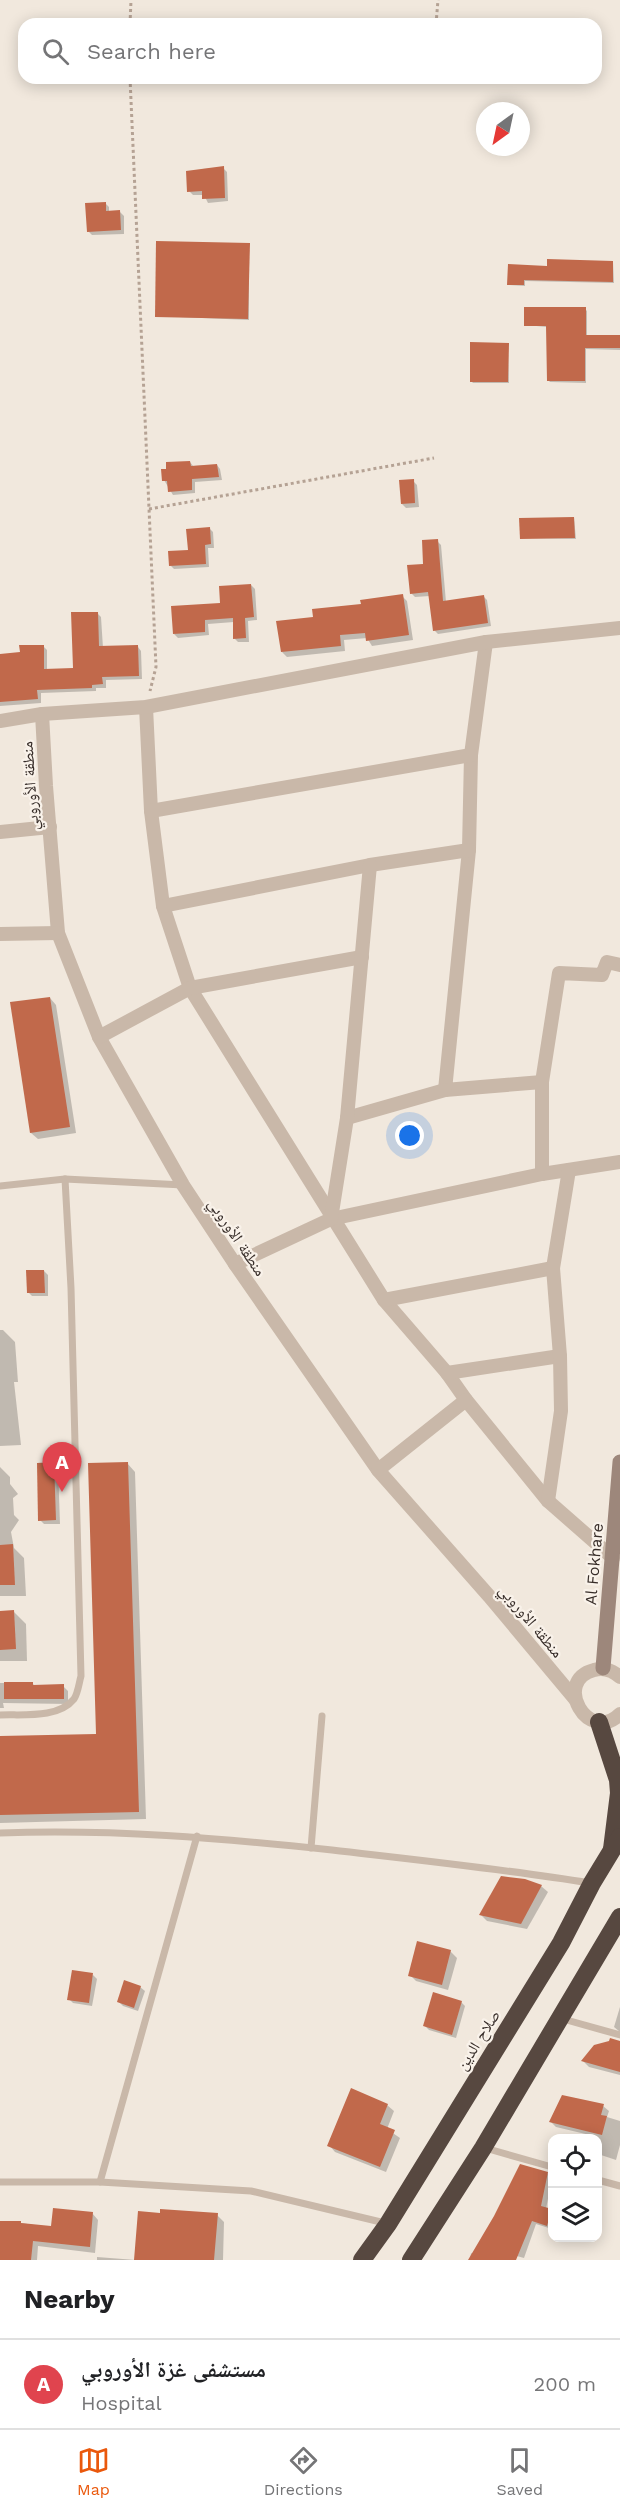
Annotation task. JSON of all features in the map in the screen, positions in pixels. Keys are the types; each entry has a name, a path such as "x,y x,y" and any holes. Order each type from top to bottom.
{"highway":[{"path":"599,1722 618,1780 616,1843"},
{"name":"صلاح الدين","path":"362,2260 388,2224 561,1943 616,1843"},
{"path":"411,2260 483,2148 620,1917"}],"street":[{"path":"0,721 42,714 146,707 486,642 620,628"},
{"path":"445,1090 469,850 471,755 486,642"},
{"path":"146,707 151,811 164,906 190,988 331,1219 384,1300 447,1373 466,1400 548,1501 613,1558"},
{"name":"منطقة الأوروبي","path":"42,714 58,933 99,1037 183,1185 378,1470 489,1596 575,1699 583,1715 599,1722"},
{"path":"151,811 471,755"},
{"path":"0,832 50,827"},
{"path":"164,906 370,865 469,850"},
{"path":"331,1219 347,1119 370,865"},
{"path":"0,934 58,933"},
{"path":"99,1037 190,988 362,957"},
{"path":"542,1174 542,1082 559,973 602,975 607,962 620,965"},
{"path":"347,1119 445,1090 542,1082"},
{"path":"235,1264 331,1219 542,1174 620,1162"},
{"path":"548,1501 561,1411 560,1356 553,1268 569,1170"},
{"path":"384,1300 553,1268"},
{"path":"447,1373 560,1356"},
{"path":"378,1470 466,1400"},
{"name":"Al Fokhare","path":"603,1668 620,1462"},
{"path":"575,1699 578,1683 590,1671 603,1668 620,1677"},
{"path":"599,1722 608,1721 620,1714"}],"lane":[{"path":"0,1715 44,1714 67,1706 75,1697 81,1676 71,1288 65,1179"},
{"path":"0,1186 65,1179 183,1185"},
{"path":"311,1848 322,1716"},
{"path":"0,1833 70,1831 197,1836 490,1867 592,1883"},
{"path":"100,2182 197,1836"},
{"path":"560,2018 620,2035"},
{"path":"483,2148 548,2166"},
{"path":"602,2181 620,2186"},
{"path":"0,2182 100,2182 251,2191 388,2224"}],"path":[{"path":"130,18 131,0"},
{"path":"436,18 438,0"},
{"path":"130,84 156,667 146,707"},
{"path":"149,509 434,458"}],"building":[{"path":"224,166 225,198 202,199 202,191 187,192 186,171"},
{"path":"106,202 106,211 120,210 121,230 87,232 85,203"},
{"path":"156,241 250,243 248,319 155,317"},
{"path":"547,259 613,261 613,282 524,280 524,285 507,285 508,264 547,266"},
{"path":"524,307 586,307 586,335 620,335 620,348 585,348 585,381 547,381 546,326 524,326"},
{"path":"470,342 509,343 508,382 470,382"},
{"path":"190,461 191,466 217,464 219,477 192,479 192,490 168,492 167,481 162,481 161,469 166,469 166,462"},
{"path":"414,479 415,503 401,504 399,480"},
{"path":"574,517 575,538 520,539 519,518"},
{"path":"210,527 211,544 205,545 206,564 169,566 168,551 188,550 186,529"},
{"path":"438,539 443,601 484,595 488,623 433,631 428,592 410,594 407,565 423,564 422,540"},
{"path":"251,584 254,617 245,618 246,638 233,639 233,618 205,620 205,632 173,634 171,606 220,603 219,586"},
{"path":"403,594 409,635 366,641 365,633 340,635 341,646 281,652 276,621 313,617 312,609 361,604 360,600"},
{"path":"71,612 98,612 99,646 138,645 139,676 102,677 103,684 92,685 92,688 37,690 38,699 0,702 0,654 20,652 19,645 44,645 44,669 73,668"},
{"path":"50,997 70,1127 30,1133 10,1002"},
{"path":"26,1270 44,1270 45,1293 27,1293"},
{"path":"54,1462 56,1520 38,1521 37,1463"},
{"path":"128,1462 139,1812 0,1815 0,1736 96,1734 88,1463"},
{"path":"13,1544 15,1585 0,1585 0,1545"},
{"path":"14,1610 16,1649 0,1650 0,1611"},
{"path":"4,1682 33,1682 33,1685 64,1684 64,1699 4,1699"},
{"path":"501,1876 525,1879 542,1885 521,1924 479,1915"},
{"path":"417,1941 451,1950 442,1985 408,1976"},
{"path":"72,1970 93,1973 89,2003 67,2000"},
{"path":"124,1980 141,1986 134,2008 117,2002"},
{"path":"433,1992 462,2001 452,2035 423,2026"},
{"path":"610,2038 620,2041 620,2072 581,2061 594,2045 609,2041"},
{"path":"351,2088 388,2104 380,2124 395,2130 380,2167 327,2146"},
{"path":"562,2095 604,2104 601,2115 607,2116 602,2135 549,2122"},
{"path":"520,2164 548,2172 541,2206 548,2208 547,2226 532,2221 516,2260 468,2260 494,2216"},
{"path":"53,2208 93,2212 90,2247 33,2241 31,2260 0,2260 0,2221 21,2221 21,2223 51,2226"},
{"path":"160,2209 218,2213 214,2260 134,2260 138,2211 160,2213"}],"place":[{"name":"مستشفى غزة الأوروبي","path":"62,1492"}]}
